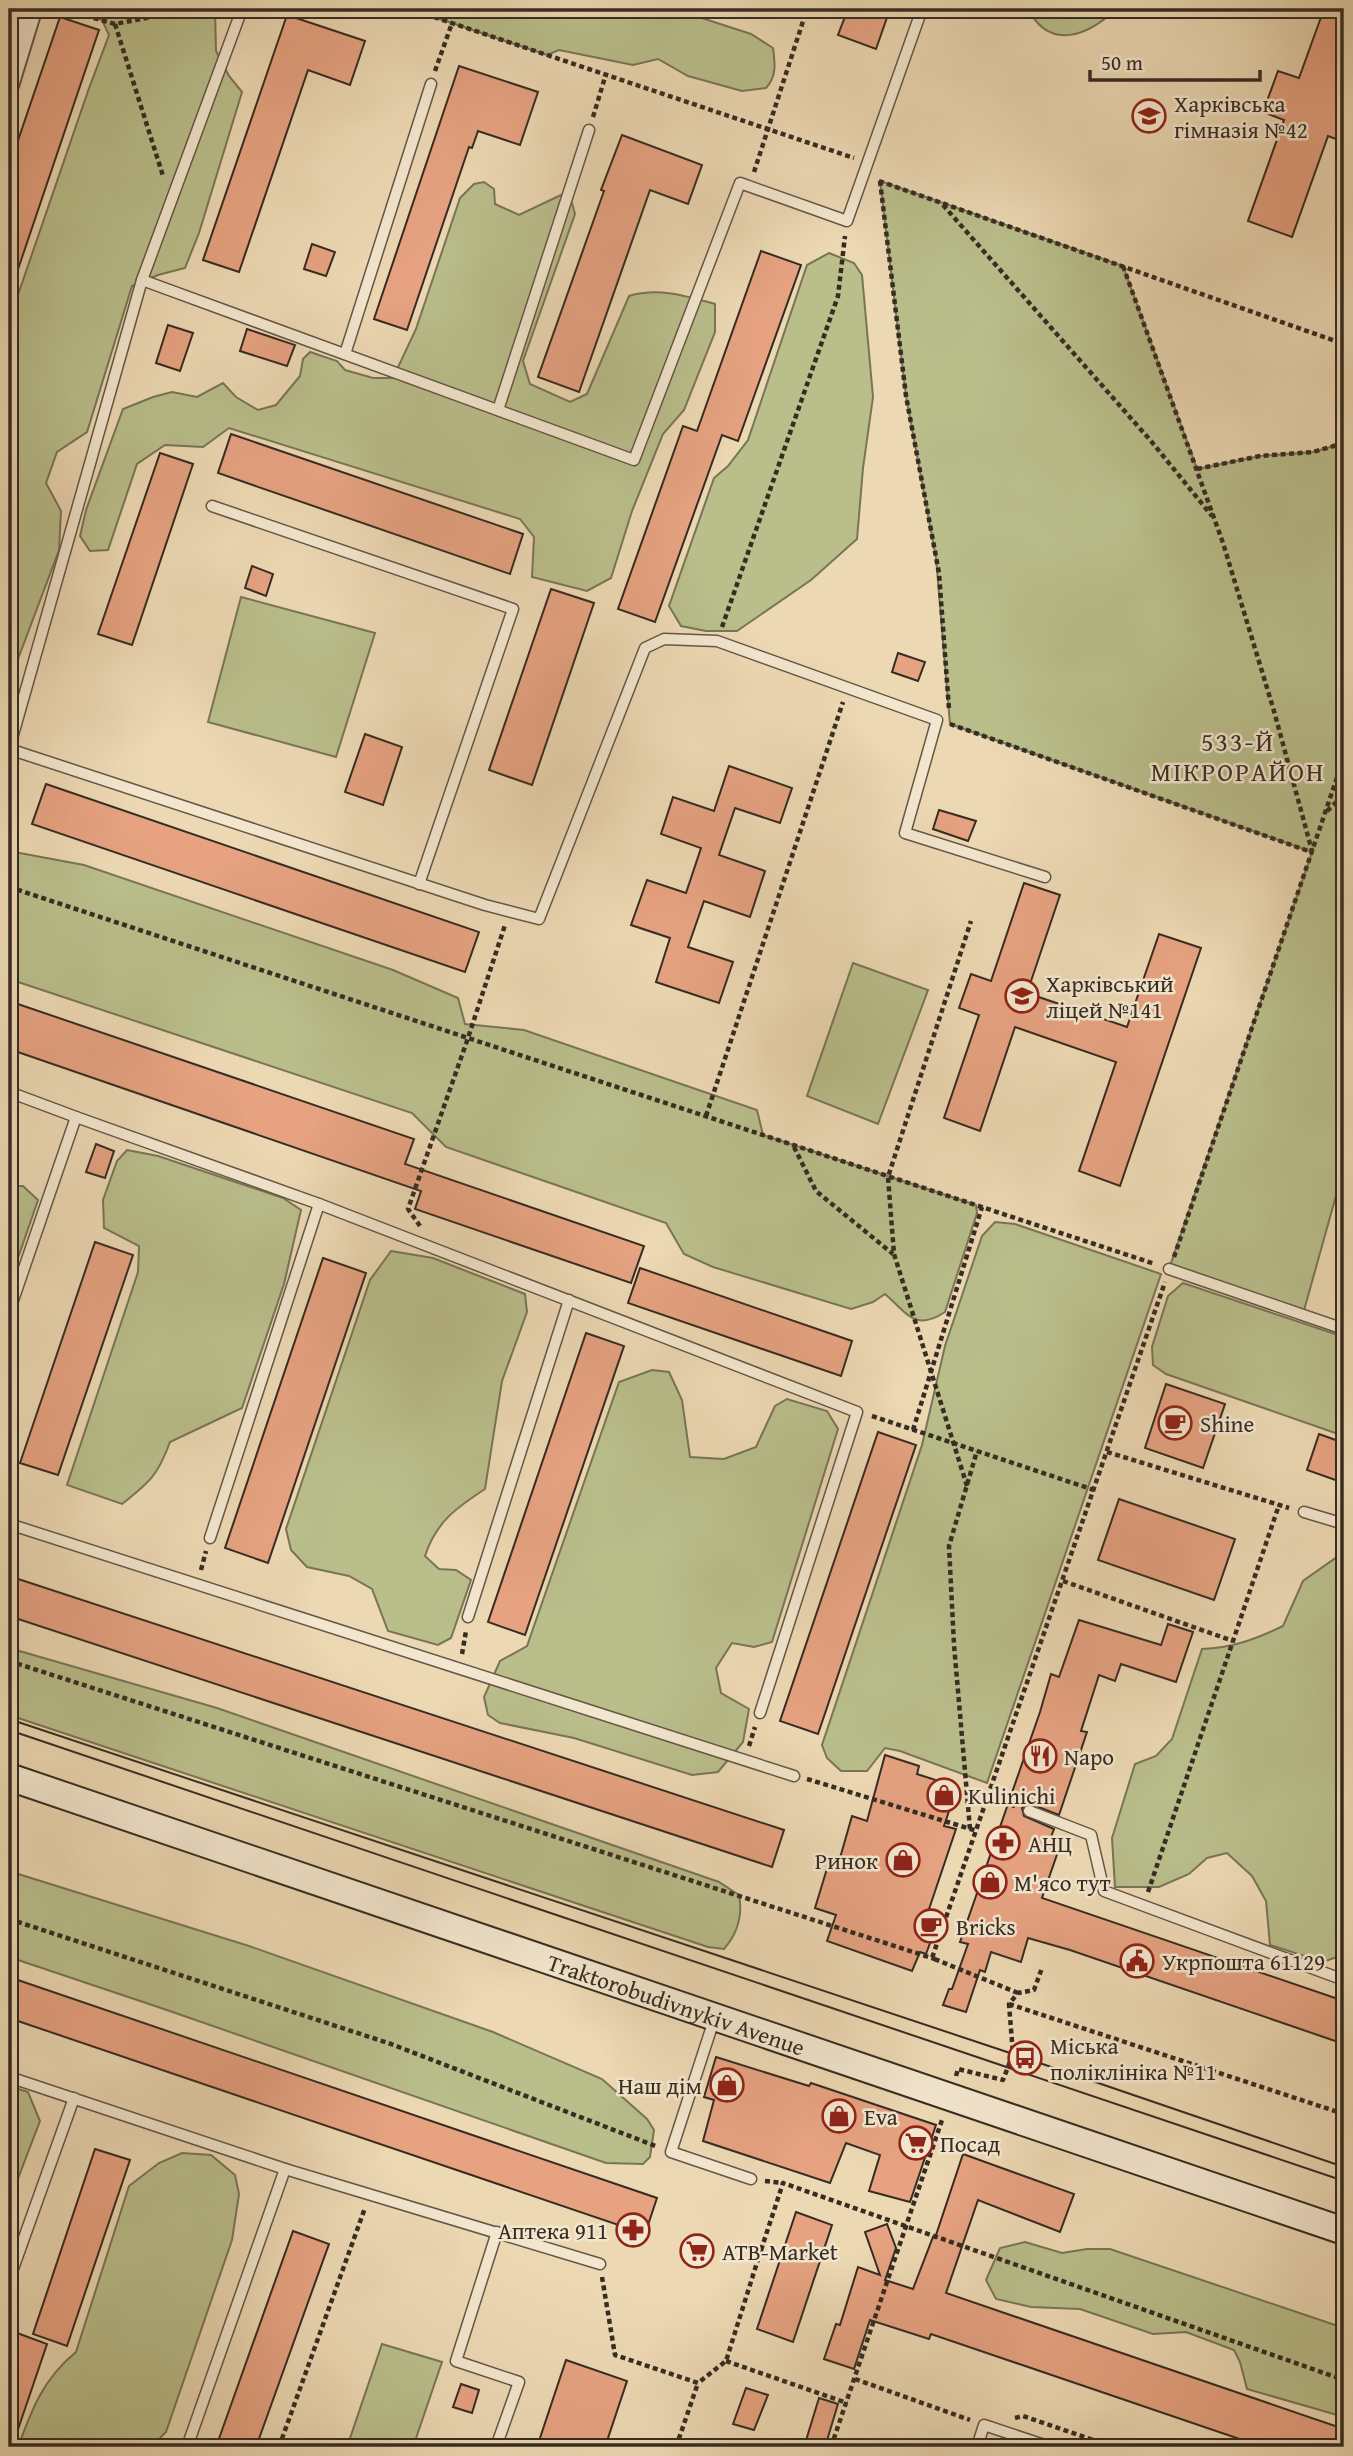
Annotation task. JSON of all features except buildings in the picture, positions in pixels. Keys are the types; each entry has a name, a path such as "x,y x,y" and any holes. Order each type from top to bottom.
{"street":[{"path":"9,84 32,9"},
{"name":"Traktorobudivnykiv Avenue","path":"9,1777 1344,2231"}],"lane":[{"path":"242,9 142,280 9,749 419,884 540,919 645,648 664,639 718,642 937,720 905,833 1045,877"},
{"path":"142,280 634,460 740,183 847,221 922,9"},
{"path":"345,354 431,84"},
{"path":"498,410 589,130"},
{"path":"212,506 513,609 419,884"},
{"path":"9,1092 319,1204 858,1412 760,1713"},
{"path":"9,1312 76,1117"},
{"path":"210,1538 319,1204"},
{"path":"1169,1269 1344,1329"},
{"path":"468,1616 569,1300"},
{"path":"1304,1512 1344,1524"},
{"path":"9,1524 794,1776"},
{"path":"1029,1811 1091,1835 1104,1891 1342,1979 1344,1963"},
{"path":"715,2017 671,2152 751,2179"},
{"path":"9,2077 285,2169 600,2264"},
{"path":"9,2280 74,2098"},
{"path":"187,2447 285,2169"},
{"path":"496,2447 519,2382 456,2361 497,2232"},
{"path":"977,2447 984,2425 1050,2447"}],"path":[{"path":"61,9 114,24 192,9"},
{"path":"410,9 868,162"},
{"path":"749,186 807,9"},
{"path":"431,84 452,23"},
{"path":"114,24 171,201"},
{"path":"589,130 606,74"},
{"path":"863,175 1344,344"},
{"path":"880,181 906,396 939,573 950,724"},
{"path":"941,202 1152,441 1214,519"},
{"path":"718,642 838,296 847,221"},
{"path":"1123,266 1214,519 1274,711 1312,852"},
{"path":"1197,469 1260,456 1313,452 1344,443"},
{"path":"706,1116 848,688"},
{"path":"937,720 1312,852"},
{"path":"936,1959 932,1958 1344,757"},
{"path":"1326,812 1344,795"},
{"path":"9,887 1169,1269"},
{"path":"437,1249 408,1209 509,911"},
{"path":"967,1486 894,1254 888,1177 971,921"},
{"path":"793,1145 816,1191 894,1254"},
{"path":"913,1430 982,1208"},
{"path":"858,1412 1094,1490"},
{"path":"970,1829 954,1645 949,1546 977,1451"},
{"path":"1107,1452 1304,1512"},
{"path":"1143,1906 1279,1505"},
{"path":"196,1584 210,1538"},
{"path":"1063,1581 1233,1641"},
{"path":"460,1669 468,1616"},
{"path":"9,1661 936,1959 1018,1993 1034,1990 1042,1968"},
{"path":"745,1760 760,1713"},
{"path":"794,1776 977,1831"},
{"path":"988,1798 1029,1811"},
{"path":"9,1919 391,2044 671,2152"},
{"path":"953,2087 958,2069 1003,2080 1013,2054 1009,2004 1018,1993"},
{"path":"1009,2004 1344,2114"},
{"path":"831,2447 942,2120"},
{"path":"676,2447 698,2383 726,2361 783,2183 1344,2380"},
{"path":"279,2447 362,2217"},
{"path":"749,2245 761,2250"},
{"path":"600,2264 615,2355 698,2383"},
{"path":"726,2361 847,2403"},
{"path":"855,2379 984,2425"}],"green space":[{"path":"61,9 215,9 216,51 229,76 242,92 199,233 185,268 132,286 87,432 57,452 46,483 61,511 59,550 9,683 9,321 109,35 102,20"},
{"path":"410,9 674,9 751,34 773,48 774,74 766,88 742,91 688,76 658,59 633,65 559,50 547,55"},
{"path":"1028,9 1116,9 1082,32 1058,35 1047,31"},
{"path":"880,181 1123,266 1197,469 1260,456 1313,452 1344,443 1344,1167 1303,1314 1169,1269 1312,852 950,724 936,558 906,396"},
{"path":"484,182 494,189 495,204 519,215 561,195 572,203 575,214 523,361 530,384 570,402 587,394 629,296 662,292 715,304 715,332 684,410 663,434 632,511 611,578 587,591 532,577 534,537 520,519 229,428 203,447 165,445 137,464 108,550 90,551 80,536 86,510 123,409 172,392 197,397 223,383 236,397 258,410 276,405 300,376 303,359 310,352 337,361 345,370 373,378 393,378 416,329 460,198 474,184"},
{"path":"829,253 854,263 862,275 873,397 857,539 811,580 737,631 706,631 681,626 669,606 714,478 728,466 748,440 807,265"},
{"path":"241,597 375,633 336,757 208,722"},
{"path":"9,851 84,865 393,970 458,998 465,1024 524,1030 757,1110 763,1135 976,1205 977,1213 945,1312 926,1320 912,1318 885,1294 873,1302 851,1309 713,1267 684,1254 666,1223 446,1147 412,1113 9,979"},
{"path":"853,963 928,990 878,1124 807,1096"},
{"path":"127,1150 158,1156 283,1198 301,1210 284,1284 242,1408 170,1442 152,1477 122,1504 67,1485 138,1272 139,1246 104,1228 103,1200 117,1161"},
{"path":"9,1186 23,1186 38,1200 9,1284"},
{"path":"995,1222 1015,1224 1161,1274 987,1783 885,1748 867,1771 841,1771 827,1758 822,1745 922,1445 945,1346 982,1236"},
{"path":"391,1251 433,1258 525,1294 527,1312 502,1381 485,1489 448,1517 435,1534 425,1556 439,1569 456,1570 471,1580 451,1638 438,1645 388,1631 372,1589 349,1576 307,1567 291,1550 286,1529 370,1280"},
{"path":"1183,1283 1344,1337 1344,1436 1166,1374 1153,1365 1152,1347 1168,1296"},
{"path":"652,1370 669,1372 682,1400 690,1457 724,1459 756,1447 775,1406 787,1399 827,1411 838,1429 772,1642 754,1647 732,1643 716,1668 721,1693 749,1709 743,1742 718,1772 692,1775 574,1738 500,1723 488,1715 484,1697 500,1661 527,1646 619,1382"},
{"path":"1344,1552 1344,1937 1337,1957 1323,1962 1270,1945 1266,1901 1252,1876 1227,1853 1207,1858 1189,1874 1159,1887 1115,1887 1112,1838 1135,1764 1156,1756 1172,1739 1202,1649 1244,1642 1283,1626 1303,1581"},
{"path":"9,1648 217,1708 719,1882 739,1895 740,1917 736,1930 724,1949 708,1947 9,1715"},
{"path":"15,1873 249,1946 493,2032 602,2079 647,2119 654,2130 650,2157 643,2164 606,2163 9,1957 9,1874"},
{"path":"9,2086 28,2092 40,2121 9,2202"},
{"path":"182,2153 211,2155 235,2175 239,2194 232,2240 166,2432 151,2447 18,2447 34,2407 47,2384 76,2352 129,2186 159,2163"},
{"path":"1025,2242 1062,2253 1110,2249 1344,2328 1344,2417 1247,2389 1234,2350 1186,2332 1153,2334 1080,2309 1031,2307 996,2299 986,2280 1000,2248"},
{"path":"382,2344 442,2362 413,2447 347,2447"}],"tram line":[{"path":"9,1719 1344,2167"},
{"path":"9,1730 1344,2181"}],"place":[{"name":"Харківська гімназія №42","path":"1149,116"},
{"name":"Харківський ліцей №141","path":"1022,996"},
{"name":"Shine","path":"1175,1423"},
{"name":"Napo","path":"1040,1756"},
{"name":"Kulinichi","path":"944,1795"},
{"name":"АНЦ","path":"1003,1843"},
{"name":"Ринок","path":"903,1860"},
{"name":"М'ясо тут","path":"990,1882"},
{"name":"Bricks","path":"931,1926"},
{"name":"Укрпошта 61129","path":"1137,1961"},
{"name":"Міська поліклініка №11","path":"1025,2058"},
{"name":"Наш дім","path":"727,2085"},
{"name":"Eva","path":"839,2116"},
{"name":"Посад","path":"916,2143"},
{"name":"Аптека 911","path":"633,2230"},
{"name":"ATB-Market","path":"697,2251"}],"district":[{"name":"533-Й МІКРОРАЙОН","path":"1238,756"}]}
